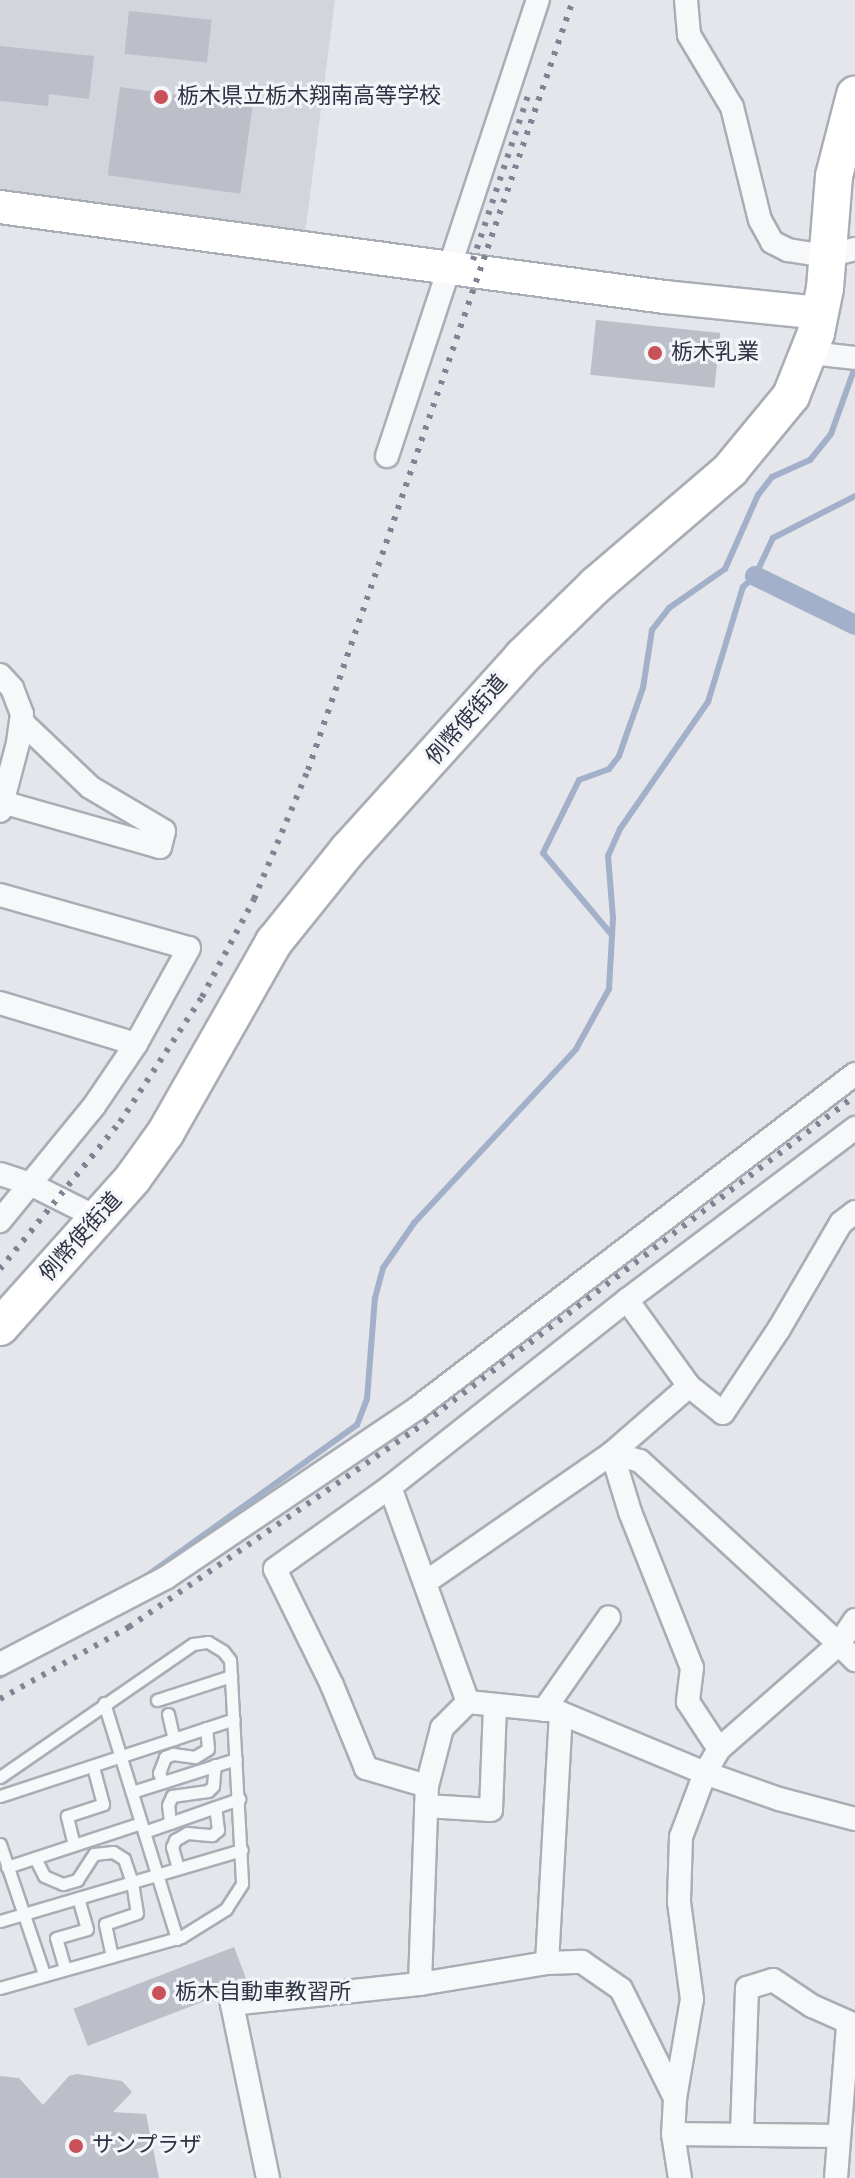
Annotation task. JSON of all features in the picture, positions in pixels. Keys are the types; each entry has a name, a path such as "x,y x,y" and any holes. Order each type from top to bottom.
{"main road":[{"name":"例幣使街道","path":"0,1327 133,1178 166,1132 274,942 348,850 523,656 596,585 730,470 791,396 810,353 841,253 834,176 855,95"}],"street":[{"path":"387,456 538,0"},
{"path":"686,0 689,35 732,107 760,220 772,242 788,250 841,253"},
{"path":"0,219 0,207 665,297 820,313"},
{"path":"810,353 855,358"},
{"path":"0,675 12,688 21,721 1,806 160,847 164,831 90,787 21,721"},
{"path":"0,895 189,948 136,1044 94,1106 0,1221"},
{"path":"0,1003 136,1044"},
{"path":"0,1664 167,1577 416,1409 855,1074"},
{"path":"495,1705 491,1810 427,1796 366,1768 332,1685 275,1569 390,1487 627,1300 855,1128"},
{"path":"0,1174 30,1184 98,1218"},
{"path":"627,1300 689,1386 723,1413 779,1329 841,1223 855,1212"},
{"path":"426,1582 612,1453 689,1386"},
{"path":"612,1453 640,1461 855,1660"},
{"path":"612,1453 630,1512 692,1668 688,1702 719,1749"},
{"path":"390,1487 468,1702"},
{"path":"547,1963 552,1711 609,1617"},
{"path":"680,2178 673,2134 675,2098 692,1999 679,1902 681,1837 705,1773 719,1749 839,1644 855,1620"},
{"path":"420,1984 427,1796 442,1728 468,1702"},
{"path":"468,1702 552,1711 705,1773 779,1799 855,1819"},
{"path":"268,2178 232,2004 420,1984 547,1963 582,1962 621,1989 675,2098"},
{"path":"742,2132 747,1988 773,1980 851,2024 836,2178"},
{"path":"673,2134 742,2132 839,2136"}],"lane":[{"path":"0,1777 193,1644 208,1642 223,1651 230,1660 242,1884 226,1909 177,1939 0,1988"},
{"path":"157,1700 231,1676"},
{"path":"104,1703 177,1939"},
{"path":"168,1714 174,1739"},
{"path":"0,1796 234,1719"},
{"path":"163,1782 159,1773 165,1757 173,1754 195,1757 208,1749 206,1728"},
{"path":"132,1792 236,1759"},
{"path":"170,1823 168,1805 172,1796 208,1791 213,1786 215,1765"},
{"path":"74,1845 67,1816 103,1804 93,1766"},
{"path":"7,1867 74,1845 170,1823 239,1799"},
{"path":"178,1868 172,1847 175,1840 187,1833 212,1835 218,1830 215,1807"},
{"path":"0,1844 44,1974"},
{"path":"0,1921 242,1850"},
{"path":"35,1858 44,1876 63,1884 77,1880 94,1854 113,1852 124,1859 137,1913 105,1924 112,1956"},
{"path":"65,1969 56,1938 87,1929 78,1898"}],"shaded area":[{"name":"栃木県立栃木翔南高等学校","path":"0,0 335,0 305,234 0,195"}],"building":[{"path":"129,11 212,20 207,62 125,54"},
{"path":"0,46 94,56 89,99 49,94 48,106 0,101"},
{"path":"120,87 253,106 240,194 108,175"},
{"name":"栃木乳業","path":"596,320 720,333 715,388 590,375"},
{"name":"栃木自動車教習所","path":"234,1947 248,1984 88,2046 73,2009"},
{"name":"サンプラザ","path":"77,2074 122,2081 132,2092 113,2112 146,2114 159,2178 0,2178 0,2076 19,2078 43,2105 69,2076"}],"waterway":[{"path":"612,935 543,853 579,780 609,769 619,756 643,688 652,630 669,608 725,569 758,495 772,477 810,460 831,434 855,367"},
{"path":"148,1575 357,1425 367,1399 375,1298 383,1268 414,1223 576,1049 609,989 613,918 608,856 620,829 708,702 743,587 755,576 773,538 855,496"},
{"path":"755,576 855,625"},
{"path":"0,1676 35,1657"}],"railway":[{"path":"0,1269 120,1122 202,997 254,899 308,770 573,0"},
{"path":"473,260 529,93"},
{"path":"0,1699 129,1627 415,1430 855,1096"}],"place":[{"name":"栃木県立栃木翔南高等学校","path":"161,97"},
{"name":"栃木乳業","path":"655,353"},
{"name":"栃木自動車教習所","path":"159,1993"},
{"name":"サンプラザ","path":"76,2146"}]}
